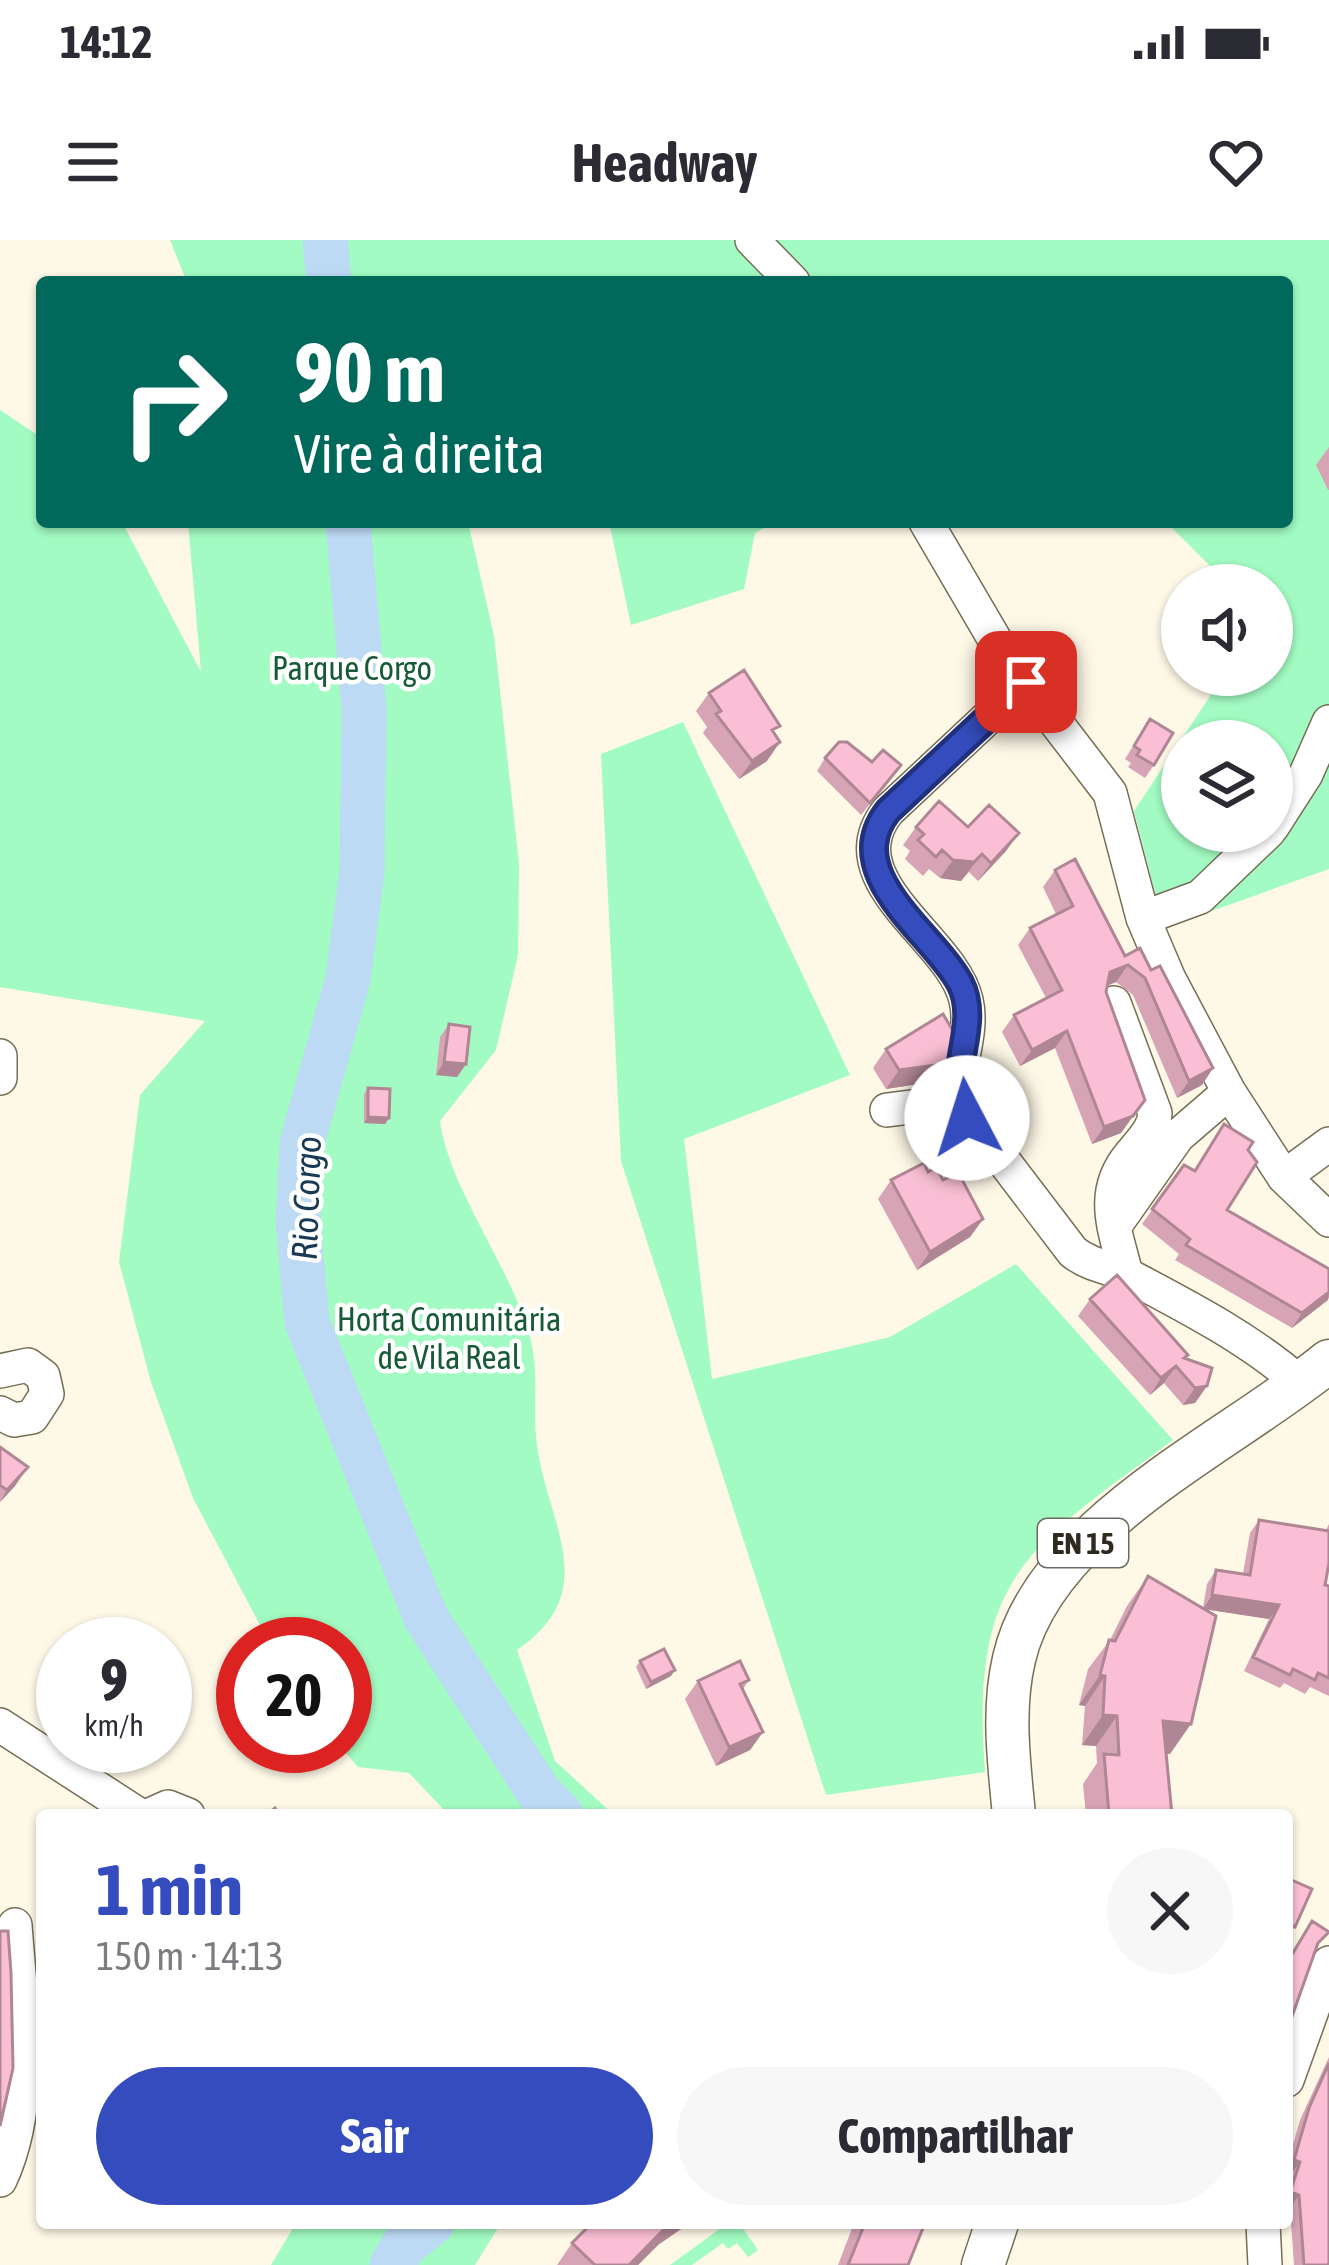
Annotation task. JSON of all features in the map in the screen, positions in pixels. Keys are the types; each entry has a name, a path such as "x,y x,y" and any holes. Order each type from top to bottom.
{"main road":[{"name":"EN 15","path":"1014,1809 1010,1678 1018,1643 1039,1595 1097,1531 1319,1370"},
{"path":"983,2265 995,2229"}],"street":[{"path":"752,240 788,276"},
{"path":"930,528 1002,652 1110,793 1143,918 1229,1092 1284,1177 1329,1220"},
{"path":"1026,682 888,811 874,833 875,862 886,887 956,978 967,1002 958,1101 1066,1246 1090,1264 1126,1274 1258,1350 1319,1370"},
{"path":"1293,794 1329,722"},
{"path":"1143,918 1201,897 1247,852"},
{"path":"1114,1003 1155,1113 1152,1128 1113,1179 1114,1226 1126,1274"},
{"path":"0,1056 0,1078"},
{"path":"1114,1226 1178,1136 1229,1092"},
{"path":"887,1110 958,1101"},
{"path":"1284,1177 1329,1144"},
{"path":"0,1371 18,1363 36,1369 47,1394 32,1417 14,1420 0,1413"},
{"path":"0,1725 130,1809"},
{"path":"0,2180 14,2141 23,2052 19,1924"},
{"path":"1293,2064 1328,1972"}],"green space":[{"path":"170,240 1329,240 1329,869 1164,928 1134,811 1161,770 1161,852 1293,852 1293,720 1194,720 1210,696 1293,696 1293,564 1208,564 1172,528 1293,528 1293,276 185,276"},
{"name":"Parque Corgo","path":"0,410 36,434 36,528 125,528 201,672 189,528 469,528 494,636 519,864 518,955 496,1050 440,1121 454,1170 517,1299 531,1341 538,1452 564,1558 558,1606 543,1628 517,1650 555,1761 607,1809 443,1809 409,1773 372,1769 372,1617 256,1617 193,1498 151,1382 119,1262 140,1095 205,1021 0,987"},
{"path":"610,528 764,528 755,533 744,589 631,625"},
{"path":"683,722 850,1075 684,1139 712,1379 890,1337 1016,1264 1173,1440 1080,1510 1019,1573 999,1609 988,1652 983,1706 985,1772 826,1795 621,1161 601,754"},
{"path":"292,2229 497,2229 475,2265 271,2265"},
{"path":"720,2229 743,2229 758,2250 748,2257 737,2243 728,2249 723,2243 692,2265 670,2265"}],"building":[{"path":"744,670 780,726 772,730 780,742 752,761 716,714 721,711 709,693"},
{"path":"1150,719 1161,726 1161,753 1154,765 1137,755 1140,750 1134,746"},
{"path":"839,742 847,742 872,762 883,750 901,765 870,803 825,758"},
{"path":"939,801 968,827 989,805 1019,833 991,863 982,854 974,862 953,860 942,850 936,857 918,840 924,834 916,827"},
{"path":"1075,859 1125,956 1140,948 1151,970 1160,966 1213,1068 1189,1081 1145,978 1128,965 1110,972 1106,992 1145,1100 1133,1116 1104,1127 1067,1031 1032,1050 1014,1015 1062,990 1030,928 1073,906 1055,870"},
{"path":"943,1014 955,1034 951,1063 899,1070 886,1049"},
{"path":"449,1024 470,1027 466,1064 444,1062"},
{"path":"368,1088 390,1089 389,1118 368,1117"},
{"path":"1224,1124 1253,1142 1248,1150 1257,1162 1227,1210 1329,1269 1329,1292 1302,1313 1186,1245 1190,1239 1152,1209 1184,1165 1195,1171"},
{"path":"924,1163 928,1172 936,1167 943,1180 958,1172 983,1219 930,1252 891,1180"},
{"path":"1117,1275 1188,1355 1184,1358 1212,1368 1207,1386 1195,1388 1176,1366 1161,1378 1090,1299"},
{"path":"0,1447 28,1467 7,1490 0,1485"},
{"path":"1259,1520 1329,1531 1325,1585 1329,1586 1329,1678 1318,1673 1315,1680 1293,1669 1290,1675 1253,1657 1279,1605 1212,1595 1216,1570 1250,1575"},
{"path":"1148,1576 1216,1616 1191,1724 1163,1721 1171,1809 1109,1809 1104,1754 1119,1755 1117,1716 1103,1715 1105,1676 1100,1675 1109,1640 1115,1641"},
{"path":"664,1649 675,1670 651,1682 640,1661"},
{"path":"740,1661 749,1680 740,1684 763,1732 729,1747 698,1681"},
{"path":"1293,1881 1312,1889 1293,1926"},
{"path":"1312,1921 1329,1932 1318,1943 1293,2014 1293,1953"},
{"path":"0,1931 8,1931 13,2068 0,2126"},
{"path":"1329,2063 1329,2265 1304,2265 1299,2195 1293,2193 1300,2162 1294,2160"},
{"path":"586,2229 664,2229 629,2265 595,2265 572,2243"},
{"path":"863,2229 923,2229 908,2265 848,2265"}],"waterway":[{"name":"Rio Corgo","path":"325,240 328,276"},
{"name":"Rio Corgo","path":"349,528 364,710 362,871 348,979 302,1143 298,1223 307,1322 426,1618 540,1794 555,1809"},
{"name":"Rio Corgo","path":"392,2265 404,2245 424,2229"}],"route":[{"path":"967,1118 958,1101 967,1002 961,985 886,887 872,846 888,811 1026,682"}],"park label":[{"name":"Horta Comunitária de Vila Real","path":"449,1338"}]}
